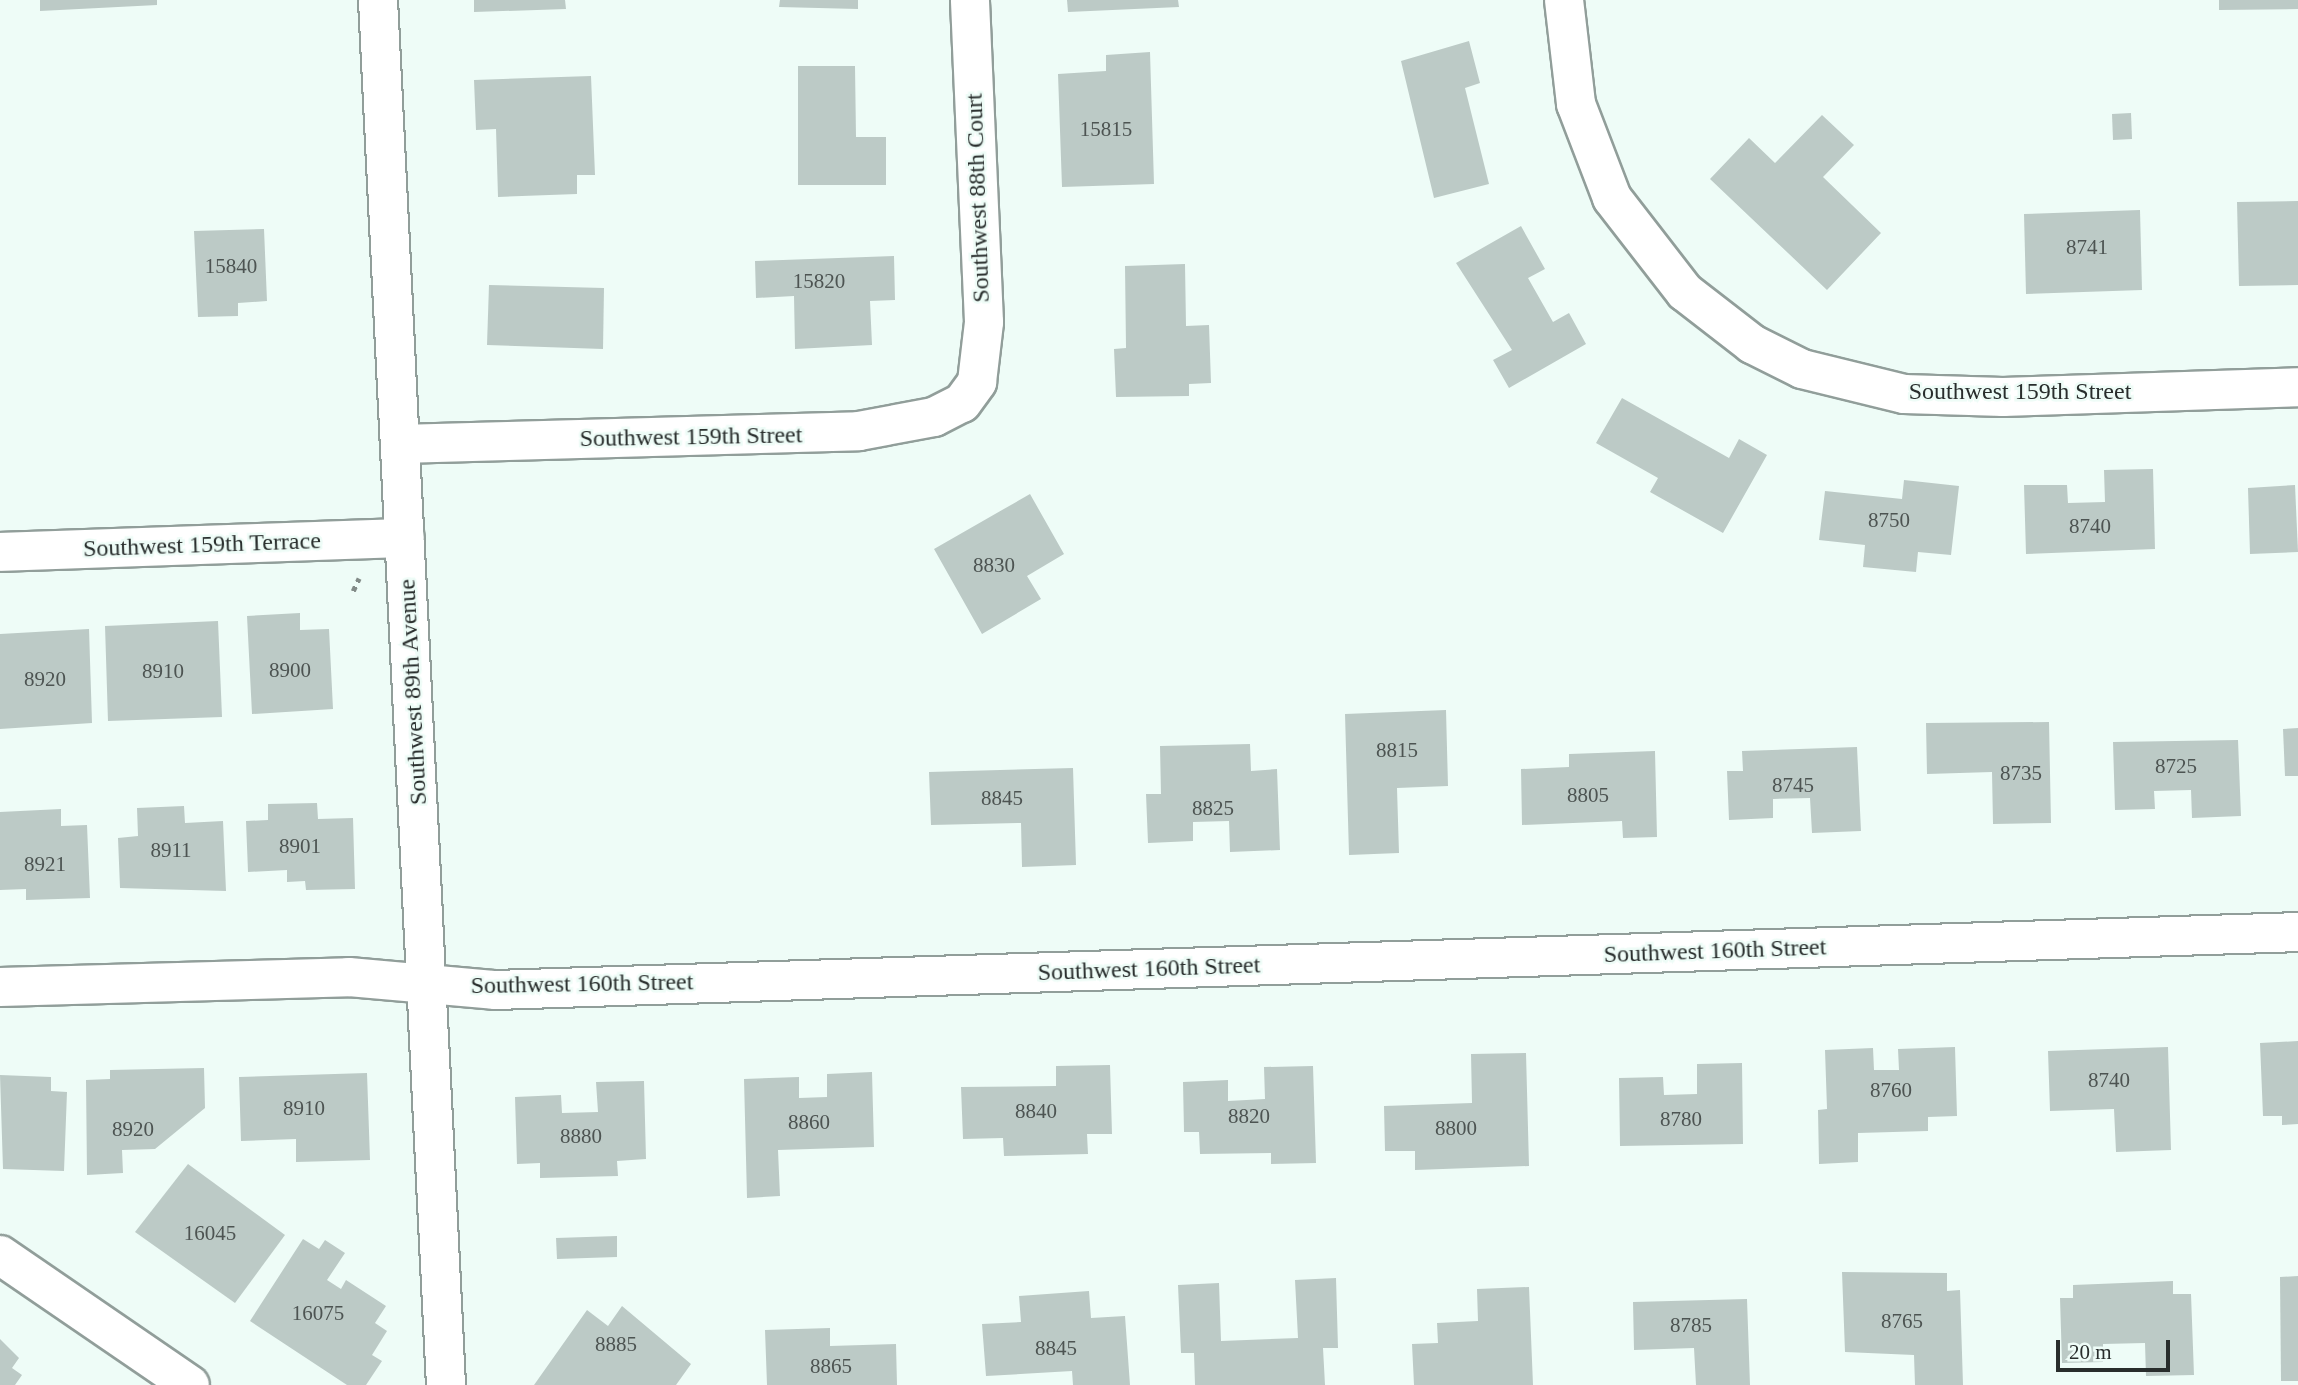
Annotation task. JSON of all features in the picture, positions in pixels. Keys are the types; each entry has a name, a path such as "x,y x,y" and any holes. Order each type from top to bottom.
{"street":[{"name":"Southwest 89th Avenue","path":"378,0 446,1385"},
{"name":"Southwest 88th Court","path":"970,0 984,322 972,394"},
{"name":"Southwest 159th Street","path":"1564,0 1576,104 1590,153 1639,237 1685,292 1752,344 1802,369 1904,394 2298,387"},
{"name":"Southwest 159th Street","path":"400,444 859,431 942,414 972,394"},
{"name":"Southwest 159th Terrace","path":"0,552 405,538"},
{"name":"Southwest 160th Street","path":"0,987 349,977 509,989 2298,932"},
{"path":"0,1255 190,1385"}],"building":[{"path":"40,0 157,0 157,5 40,11"},
{"path":"474,0 565,0 566,9 474,12"},
{"path":"780,0 858,0 858,9 779,7"},
{"path":"1067,0 1178,0 1179,7 1068,12"},
{"path":"2219,0 2298,0 2298,9 2219,10"},
{"path":"1469,41 1480,83 1465,88 1489,184 1434,198 1401,61"},
{"path":"1150,52 1154,184 1062,187 1058,74 1106,71 1106,55"},
{"path":"798,66 855,66 856,137 886,137 886,185 798,185"},
{"path":"591,76 595,175 577,175 577,194 498,197 496,129 476,130 474,80"},
{"path":"2131,113 2132,139 2113,140 2112,114"},
{"path":"1822,115 1854,145 1823,177 1881,233 1827,290 1710,179 1749,138 1775,163"},
{"path":"2298,201 2298,285 2239,286 2237,202"},
{"path":"2140,210 2142,290 2026,294 2024,214"},
{"path":"1521,226 1545,269 1528,278 1553,322 1569,313 1586,344 1509,388 1493,360 1512,350 1456,263"},
{"path":"264,229 267,301 238,303 238,316 198,317 194,231"},
{"path":"894,256 895,300 870,301 872,345 795,349 794,296 756,298 755,261"},
{"path":"1185,264 1186,326 1209,325 1211,383 1189,384 1189,396 1116,397 1114,349 1126,348 1125,266"},
{"path":"489,285 604,288 603,349 487,345"},
{"path":"1622,398 1729,458 1739,439 1767,455 1723,533 1650,492 1658,478 1596,443"},
{"path":"2153,469 2155,549 2026,554 2024,485 2067,485 2068,503 2105,502 2104,470"},
{"path":"1904,480 1959,486 1951,555 1918,552 1916,572 1863,567 1865,545 1819,540 1825,491 1902,499"},
{"path":"2295,485 2298,552 2250,554 2248,488"},
{"path":"1030,494 1064,554 1027,576 1041,599 982,634 934,549"},
{"path":"300,613 300,630 329,629 333,709 252,714 247,616"},
{"path":"218,621 222,717 108,721 105,626"},
{"path":"89,629 92,723 0,729 0,634"},
{"path":"1446,710 1448,786 1397,788 1399,853 1349,855 1345,714"},
{"path":"2049,722 2051,823 1993,824 1992,772 1927,774 1926,723"},
{"path":"2298,728 2298,776 2285,776 2283,729"},
{"path":"2238,740 2241,816 2192,818 2191,790 2154,791 2155,809 2115,810 2113,742"},
{"path":"1250,744 1251,771 1277,769 1280,850 1230,852 1229,821 1193,822 1193,841 1148,843 1146,794 1161,794 1160,746"},
{"path":"1857,747 1861,831 1812,833 1810,798 1773,799 1773,818 1729,820 1727,771 1743,771 1742,751"},
{"path":"1655,751 1657,837 1623,838 1622,821 1522,825 1521,769 1569,767 1569,754"},
{"path":"1073,768 1076,865 1022,867 1021,823 931,825 929,772"},
{"path":"317,803 318,819 353,818 355,889 306,890 305,881 287,882 287,870 248,872 246,821 268,820 268,804"},
{"path":"184,806 185,823 223,821 226,891 120,888 118,838 138,836 137,808"},
{"path":"61,809 61,826 87,825 90,898 26,900 26,889 0,890 0,812"},
{"path":"2298,1041 2298,1124 2282,1125 2282,1116 2263,1116 2260,1043"},
{"path":"1955,1047 1957,1116 1928,1117 1928,1131 1858,1133 1858,1162 1819,1164 1818,1110 1827,1109 1825,1050 1873,1048 1874,1070 1899,1070 1898,1049"},
{"path":"2168,1047 2171,1150 2116,1152 2114,1109 2050,1111 2048,1051"},
{"path":"1526,1053 1529,1166 1415,1170 1415,1151 1385,1151 1384,1106 1472,1103 1471,1054"},
{"path":"1742,1063 1743,1144 1620,1146 1619,1078 1663,1077 1664,1095 1697,1094 1697,1064"},
{"path":"1110,1065 1112,1134 1087,1134 1088,1154 1004,1156 1003,1138 963,1139 961,1087 1056,1086 1056,1066"},
{"path":"1313,1066 1316,1163 1271,1164 1271,1153 1200,1154 1199,1132 1184,1132 1183,1082 1228,1080 1228,1101 1265,1099 1264,1067"},
{"path":"204,1068 205,1108 155,1149 122,1150 123,1173 87,1175 86,1080 110,1079 110,1070"},
{"path":"872,1072 874,1147 778,1150 780,1196 747,1198 744,1079 799,1077 799,1098 827,1097 827,1074"},
{"path":"367,1073 370,1160 296,1162 296,1139 241,1141 239,1077"},
{"path":"0,1075 51,1077 51,1091 67,1092 64,1171 3,1169"},
{"path":"644,1081 646,1159 617,1161 618,1176 540,1178 540,1163 517,1164 515,1097 561,1095 562,1113 598,1112 596,1082"},
{"path":"188,1164 285,1235 235,1303 135,1232"},
{"path":"617,1236 617,1257 557,1259 556,1238"},
{"path":"303,1239 319,1249 325,1240 345,1253 327,1280 341,1289 346,1280 386,1306 375,1323 387,1331 372,1355 382,1361 366,1385 347,1385 250,1321"},
{"path":"1842,1272 1947,1273 1947,1291 1960,1290 1963,1385 1915,1385 1914,1355 1845,1352"},
{"path":"2298,1276 2298,1381 2281,1381 2280,1277"},
{"path":"1336,1278 1338,1348 1323,1348 1325,1385 1195,1385 1194,1353 1181,1353 1178,1285 1219,1283 1221,1341 1298,1338 1295,1280"},
{"path":"2173,1281 2173,1294 2191,1294 2194,1375 2146,1376 2145,1343 2103,1344 2103,1362 2062,1363 2060,1298 2073,1298 2073,1285"},
{"path":"1529,1287 1533,1385 1414,1385 1412,1344 1438,1343 1437,1323 1478,1321 1477,1289"},
{"path":"1089,1291 1091,1318 1125,1316 1130,1385 1073,1385 1072,1371 986,1376 982,1324 1021,1322 1019,1296"},
{"path":"1747,1299 1750,1385 1696,1385 1694,1348 1634,1350 1633,1302"},
{"path":"622,1306 691,1364 676,1385 534,1385 587,1310 608,1326"},
{"path":"830,1328 830,1346 896,1344 897,1385 767,1385 765,1330"},
{"path":"0,1339 19,1358 12,1368 22,1375 15,1385 0,1385"}]}
